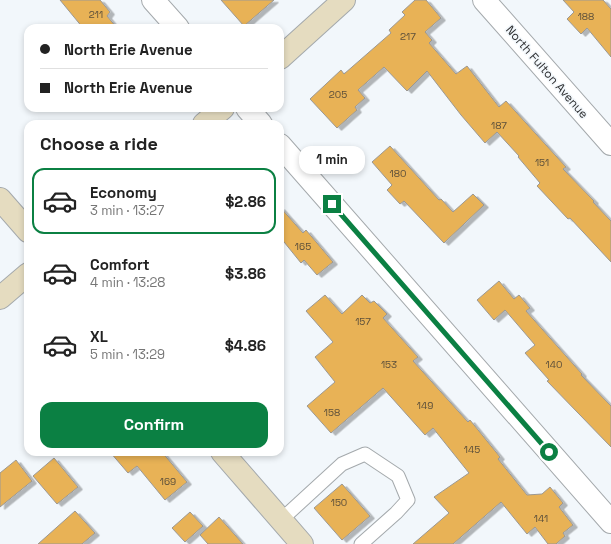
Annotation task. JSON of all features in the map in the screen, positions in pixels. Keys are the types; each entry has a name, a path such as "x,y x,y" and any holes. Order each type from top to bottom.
{"street":[{"path":"154,0 175,24"},
{"path":"284,54 344,0"},
{"name":"North Fulton Avenue","path":"484,0 611,144"},
{"path":"209,120 218,112"},
{"path":"250,112 258,120"},
{"path":"284,150 611,522"},
{"path":"0,199 24,226"},
{"path":"0,298 24,277"},
{"path":"225,456 302,544"}],"lane":[{"path":"281,520 342,464 365,454 398,476 408,500 396,513 361,544"}],"building":[{"path":"60,0 100,0 110,12 107,16 114,24 80,24"},
{"path":"221,0 274,0 246,24 242,24"},
{"path":"415,0 426,0 441,18 425,32 432,40 429,43 456,74 467,66 499,107 506,101 566,167 563,169 611,221 611,262 570,218 568,219 537,186 540,183 518,157 519,156 497,132 485,143 427,71 407,91 384,67 358,90 365,98 355,107 357,110 337,128 310,99 341,70 344,74 391,33 389,30 405,15 402,12"},
{"path":"563,0 603,0 611,9 611,57 587,28 581,34 567,19 574,12"},
{"path":"390,146 439,200 441,199 453,212 473,194 484,205 444,243 404,201 400,204 387,190 392,185 372,162"},
{"path":"284,212 303,233 306,230 333,262 317,275 304,260 301,263 284,242"},
{"path":"499,281 514,299 519,295 530,308 526,311 582,374 581,375 611,406 611,447 547,381 549,380 525,353 535,345 505,310 494,320 477,300"},
{"path":"325,295 342,314 362,295 370,303 374,301 387,314 383,318 418,357 413,361 468,422 470,420 500,457 498,459 527,495 542,494 550,487 563,503 559,507 573,525 563,533 565,536 556,544 548,544 535,527 527,534 501,502 453,544 413,544 449,513 434,497 469,473 433,428 425,435 383,388 331,433 307,406 335,382 315,357 333,342 306,311"},
{"path":"113,456 165,456 187,482 165,500 137,466 128,473"},
{"path":"54,458 78,487 57,504 33,476"},
{"path":"16,460 32,481 0,507 0,473"},
{"path":"342,484 370,516 342,540 314,508"},
{"path":"75,511 95,533 82,544 38,544"},
{"path":"190,512 203,526 185,542 172,528"},
{"path":"219,517 243,544 208,544 200,535"}],"route":[{"path":"332,204 549,452"}]}
